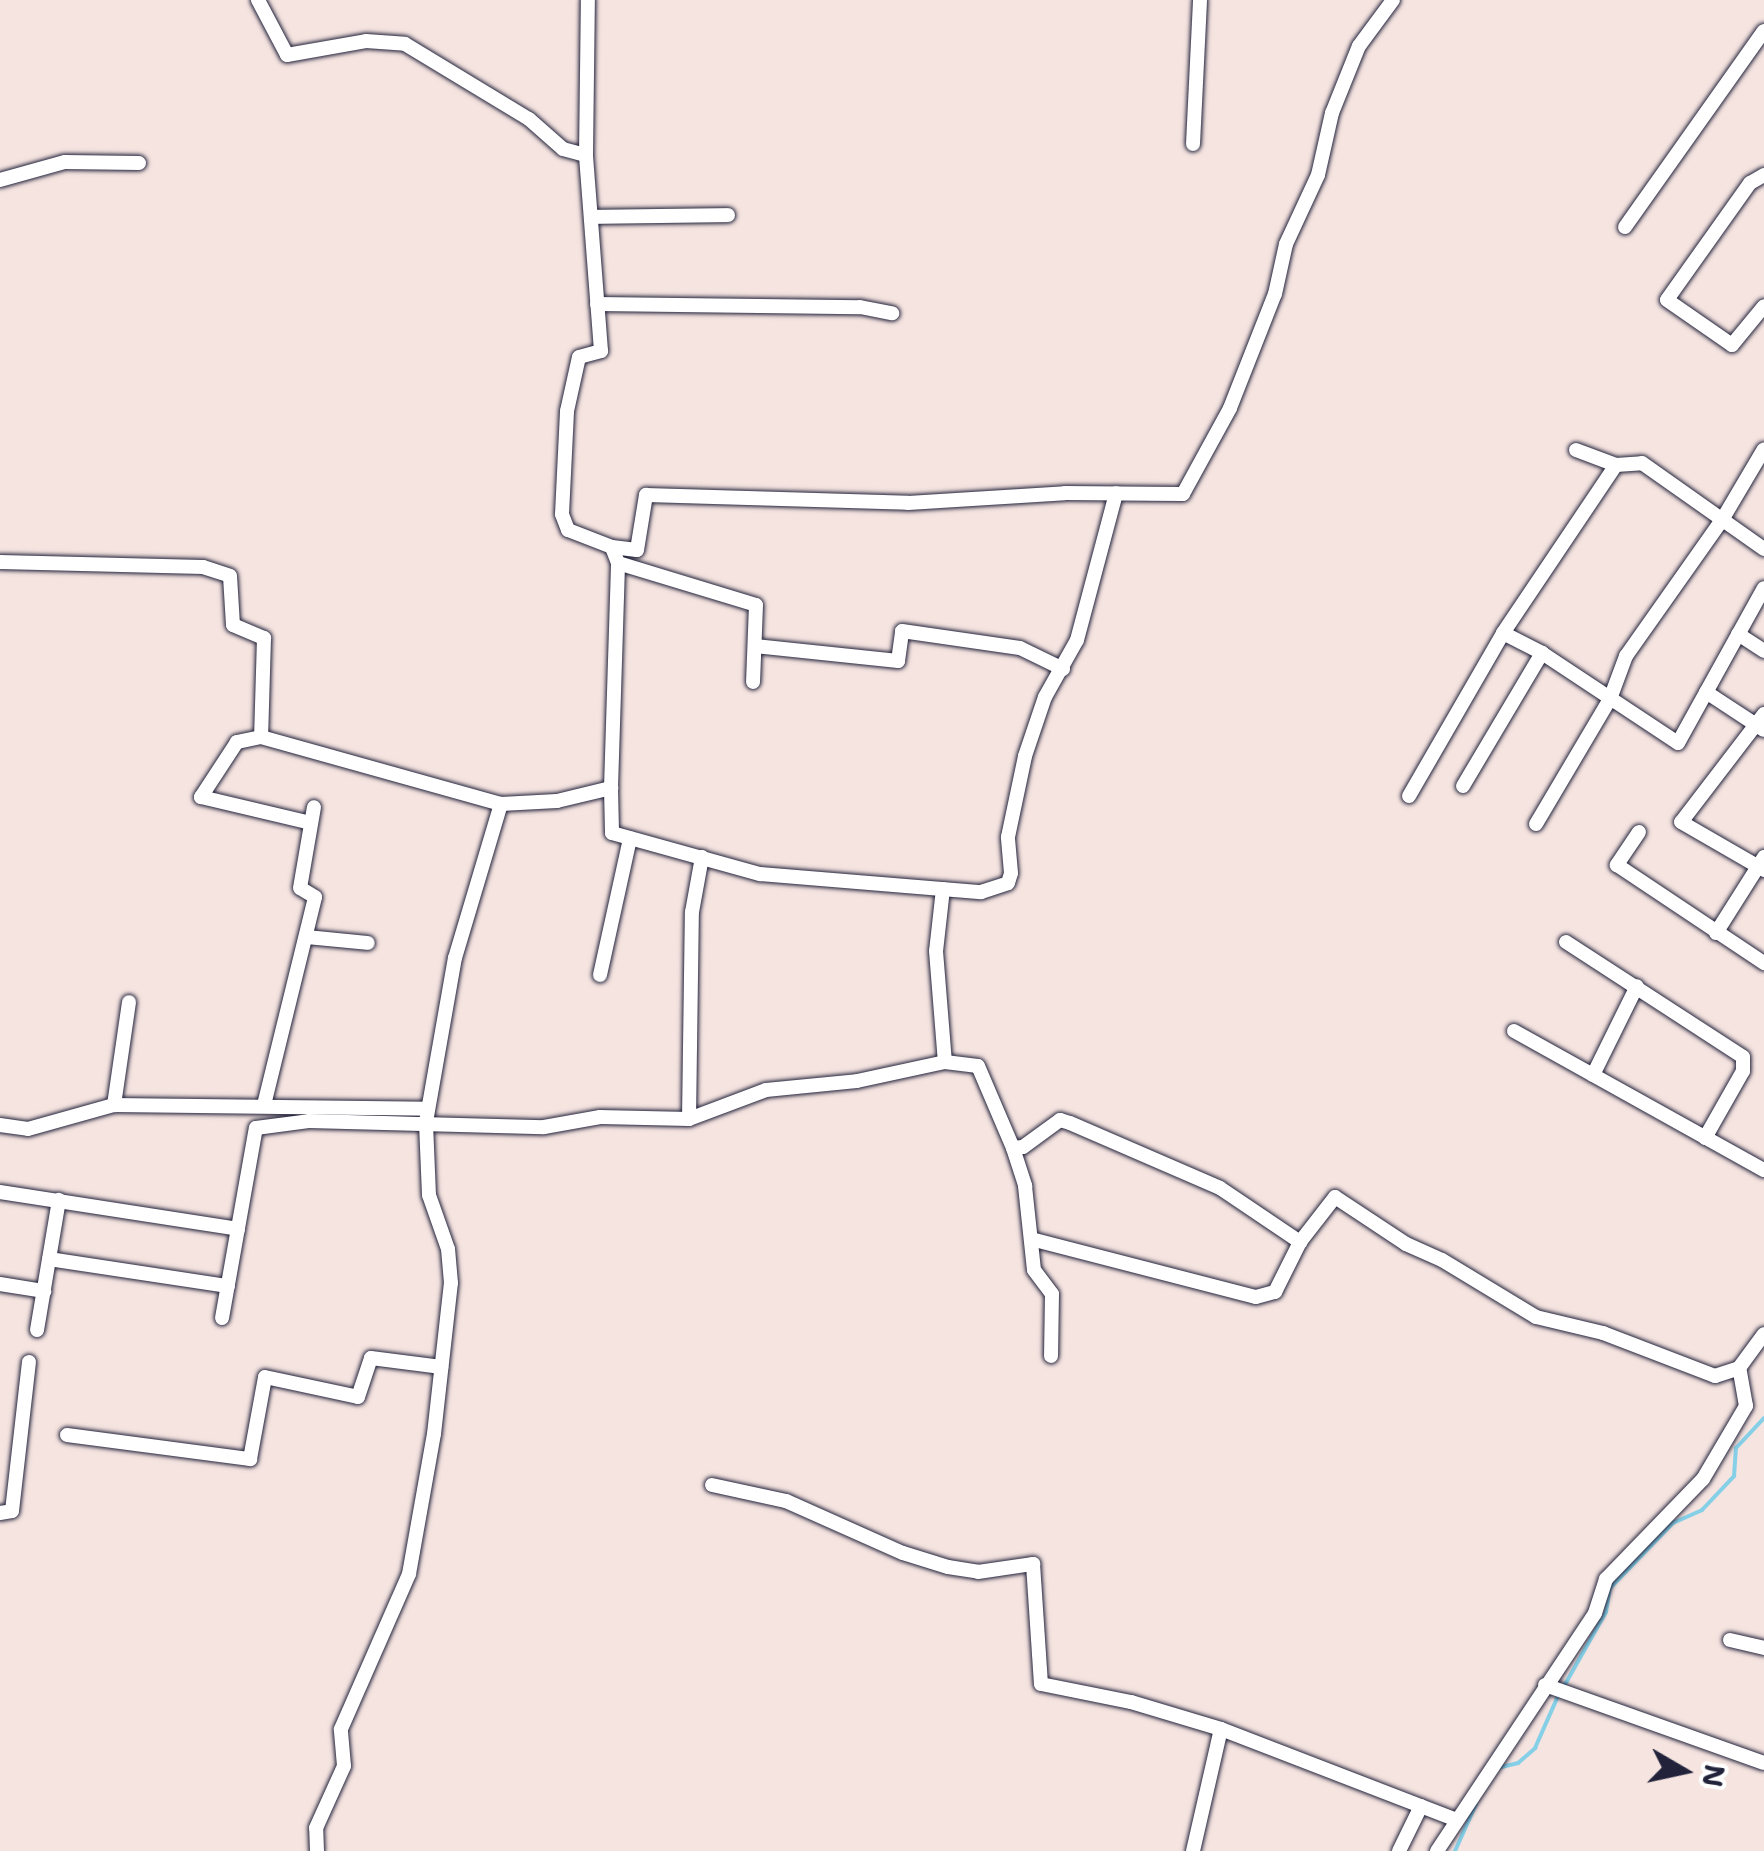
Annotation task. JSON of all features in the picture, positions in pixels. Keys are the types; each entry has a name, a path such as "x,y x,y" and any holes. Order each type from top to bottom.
{"street":[{"path":"258,0 287,55 366,41 406,44 529,119 563,149 586,155"},
{"path":"1193,144 1200,0"},
{"path":"591,1 586,155 602,351 579,357 567,411 562,514 568,530 636,550 646,494 908,502 1184,494 1230,408 1269,310 1286,244 1318,176 1332,113 1359,46 1393,0"},
{"path":"1625,227 1764,31"},
{"path":"0,180 64,162 140,163"},
{"path":"1764,175 1750,183 1668,300 1732,345 1764,306"},
{"path":"590,217 728,216"},
{"path":"596,304 860,307 892,313"},
{"path":"1536,824 1610,699 1626,656 1722,520 1764,449"},
{"path":"1576,450 1616,466 1642,463 1764,549"},
{"path":"1409,796 1503,632 1616,466"},
{"path":"612,546 618,563 612,832 760,874 981,892 1008,883 1014,801 1045,698 1077,640 1116,493"},
{"path":"0,562 203,566 230,576 232,625 264,638 260,737"},
{"path":"618,563 756,605 753,682"},
{"path":"1503,632 1542,653 1678,743 1764,588"},
{"path":"755,646 898,662 902,631 1020,648 1063,669"},
{"path":"1738,634 1764,652"},
{"path":"1463,786 1542,653"},
{"path":"1706,692 1762,723 1681,822 1762,865 1716,933"},
{"path":"310,823 202,797 237,742 260,737 501,804 557,801 611,788"},
{"path":"317,1851 316,1828 344,1766 341,1728 408,1574 434,1434 451,1283 448,1249 428,1195 427,1116 456,958 501,804"},
{"path":"264,1105 315,896 300,887 314,807"},
{"path":"1639,832 1618,865 1764,964"},
{"path":"600,976 630,838"},
{"path":"689,1119 692,912 702,857"},
{"path":"943,889 936,951 944,1062"},
{"path":"306,937 368,943"},
{"path":"1566,942 1743,1057 1744,1071 1705,1138"},
{"path":"1593,1075 1637,986"},
{"path":"114,1105 129,1002"},
{"path":"1514,1031 1764,1170"},
{"path":"0,1125 28,1129 114,1105 264,1105 544,1127 600,1117 689,1119 766,1090 857,1081 944,1062 978,1066 1025,1186 1034,1270 1052,1294 1051,1356"},
{"path":"222,1318 256,1128 309,1120 427,1116"},
{"path":"1013,1148 1023,1147 1060,1120 1070,1122 1220,1188 1300,1242"},
{"path":"0,1192 238,1230"},
{"path":"1031,1239 1256,1297 1275,1292 1300,1242 1335,1196 1406,1244 1442,1260 1536,1317 1603,1334 1715,1376 1739,1368 1764,1334"},
{"path":"37,1330 59,1200"},
{"path":"49,1260 228,1286"},
{"path":"0,1284 44,1291"},
{"path":"67,1436 250,1458 265,1377 358,1397 371,1358 441,1367"},
{"path":"0,1513 12,1512 28,1362"},
{"path":"1437,1851 1454,1819 1555,1689 1606,1579 1703,1479 1746,1406 1739,1368"},
{"path":"712,1484 786,1501 902,1553 948,1567 978,1572 1033,1564 1042,1684 1131,1702 1221,1729 1454,1819"},
{"path":"1730,1640 1764,1648"},
{"path":"1555,1689 1764,1763"},
{"path":"1193,1851 1221,1729"},
{"path":"1399,1851 1421,1806"}],"waterway":[{"path":"1563,1688 1606,1612 1610,1588 1673,1523 1702,1510 1734,1476 1736,1448 1764,1418"},
{"path":"1497,1768 1518,1763 1535,1748 1558,1696"},
{"path":"1455,1851 1476,1804"}]}
